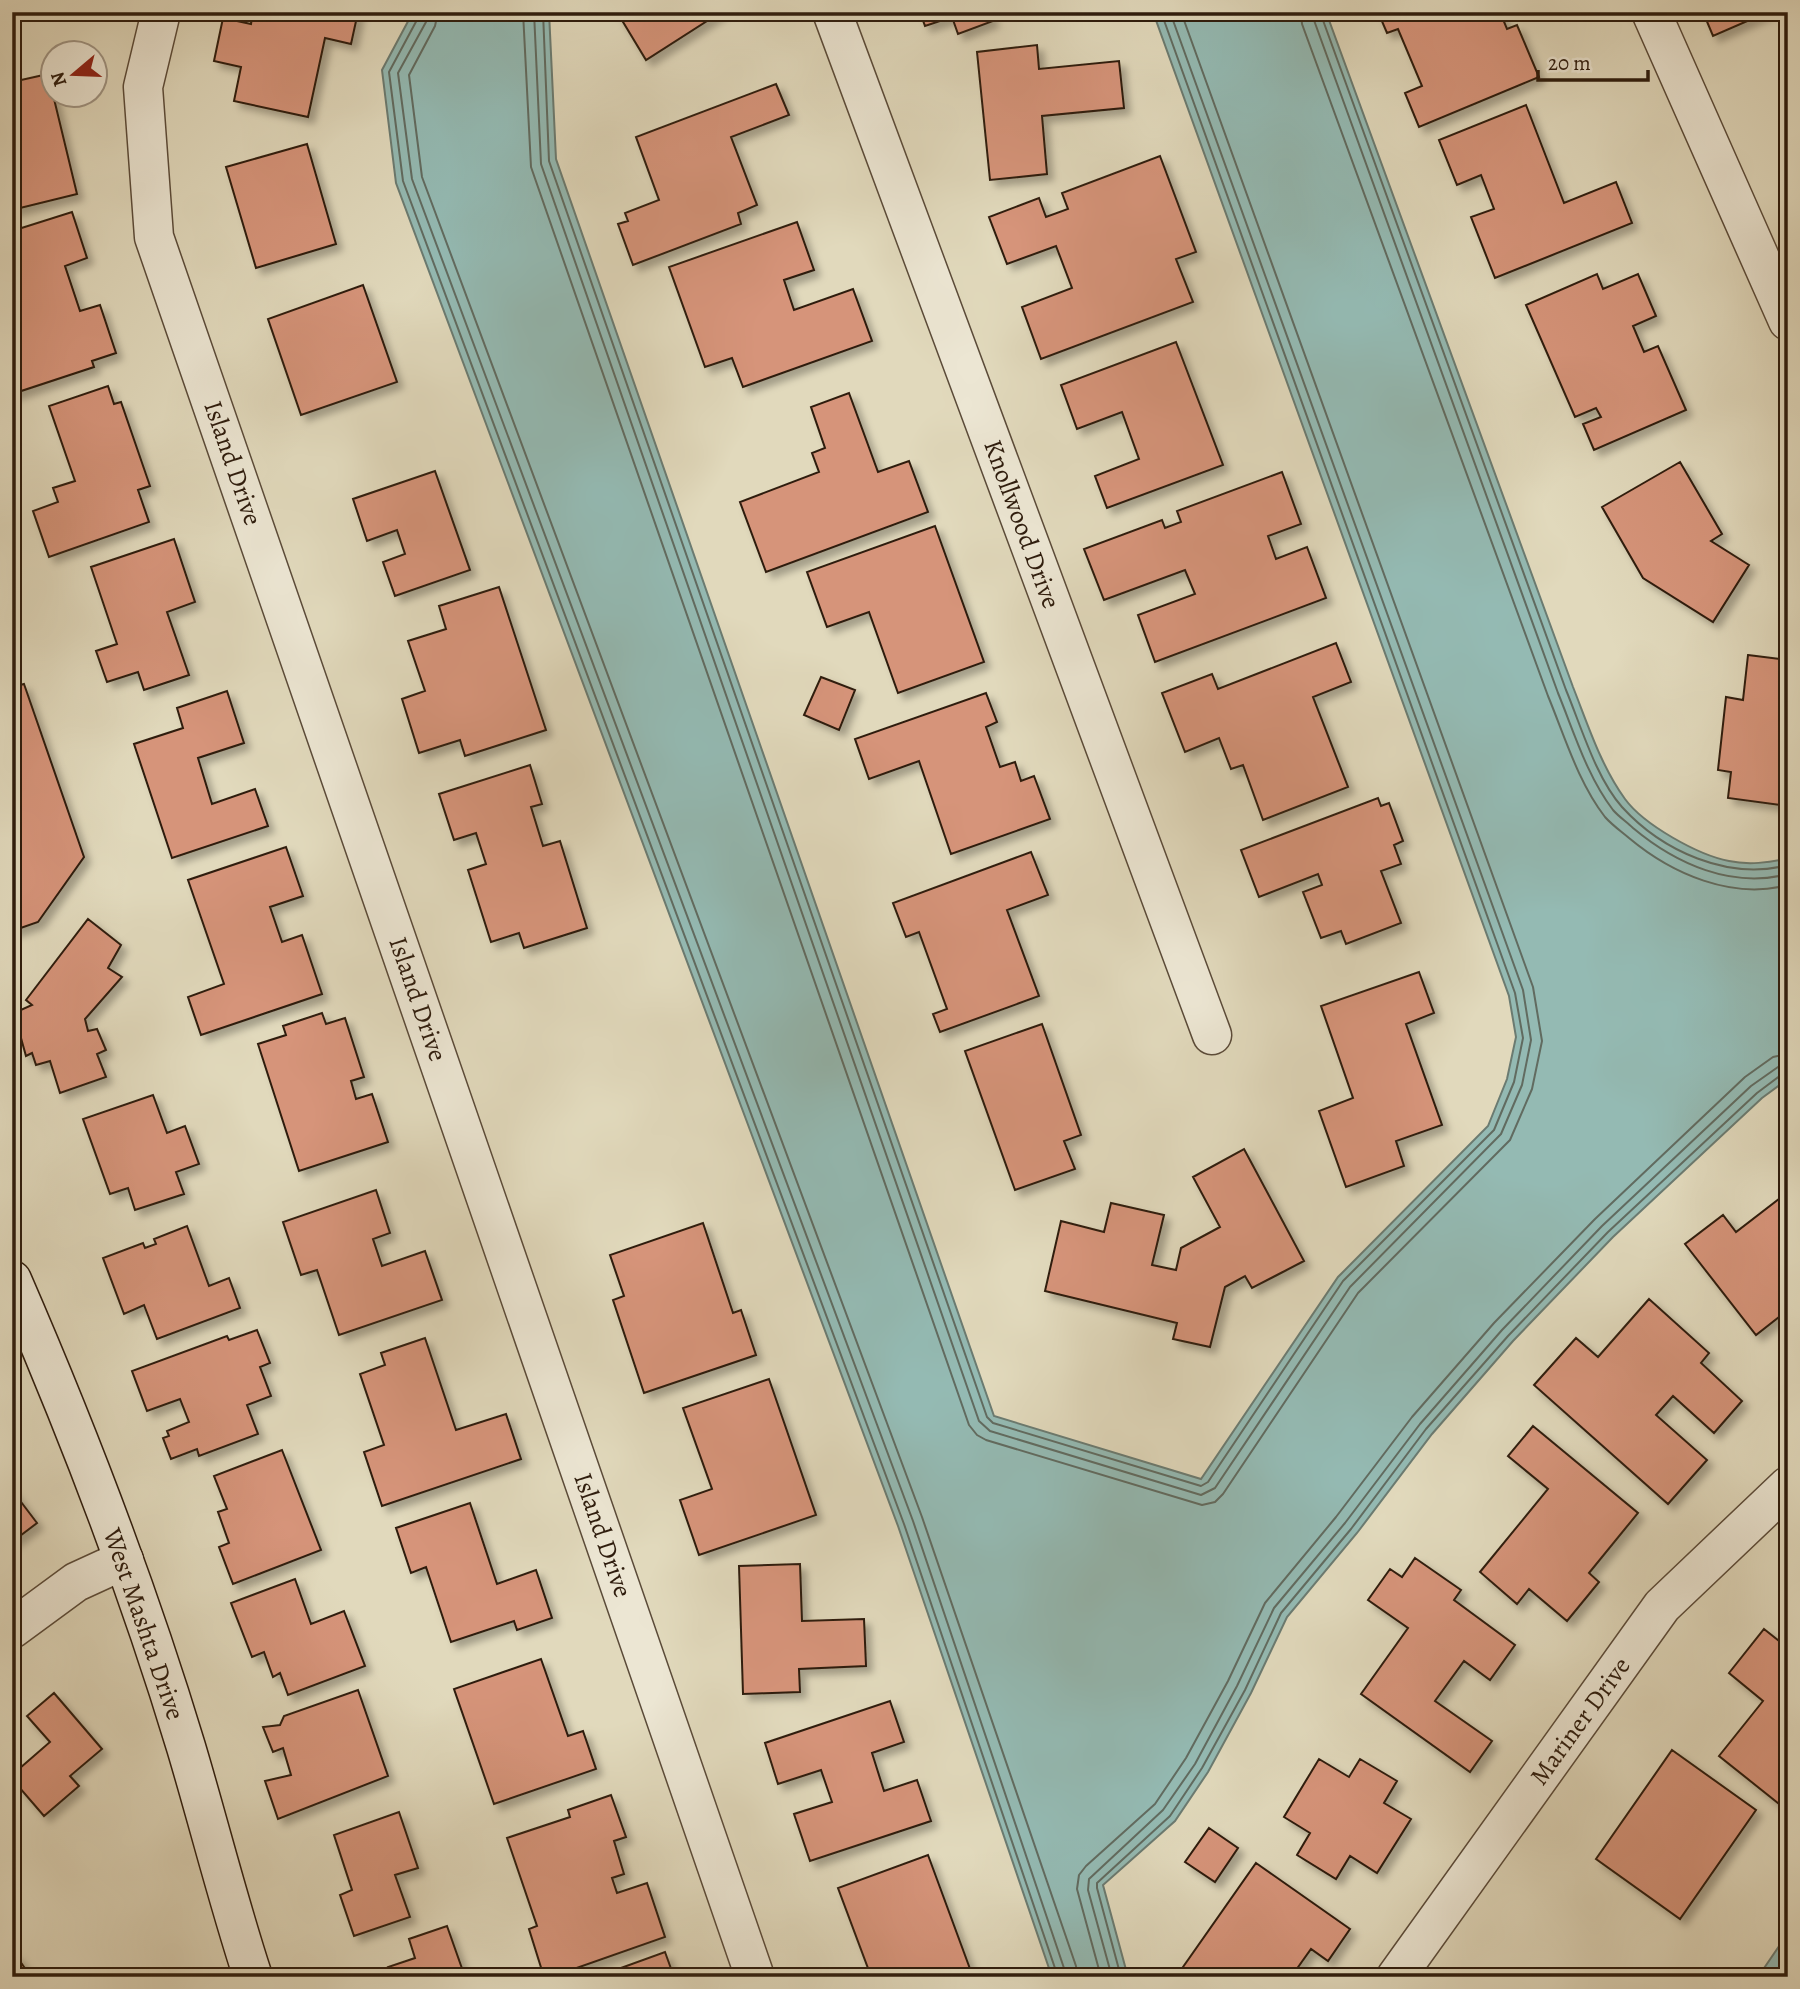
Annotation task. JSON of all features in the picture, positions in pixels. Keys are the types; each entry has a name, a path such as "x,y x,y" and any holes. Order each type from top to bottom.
{"street":[{"name":"Island Drive","path":"161,12 143,87 154,237 755,1977"},
{"name":"Knollwood Drive","path":"832,12 1212,1035"},
{"path":"1651,12 1788,321"},
{"name":"West Mashta Drive","path":"12,1280 48,1362 124,1560 186,1747 253,1977"},
{"name":"Mariner Drive","path":"1396,1977 1662,1606 1788,1486"},
{"path":"12,1629 76,1582 124,1560"},
{"path":"253,1977 265,1977"}],"water":[{"path":"413,12 549,12 556,159 994,1416 1201,1479 1338,1277 1488,1126 1507,1079 1516,1037 1509,996 1153,12 1326,12 1573,687 1616,786 1645,819 1687,846 1716,858 1736,862 1758,863 1788,858 1788,1079 1762,1098 1613,1237 1513,1341 1432,1434 1357,1533 1287,1617 1251,1693 1208,1772 1175,1821 1103,1885 1128,1977 1052,1977 898,1526 396,183 382,70"},
{"path":"1788,1933 1788,1977 1758,1977"}],"building":[{"path":"253,12 358,12 351,44 325,38 308,117 234,101 241,67 214,61 223,18 251,24"},
{"path":"617,12 721,12 646,60"},
{"path":"920,12 989,12 993,21 958,34 952,17 925,26"},
{"path":"1378,12 1500,12 1507,29 1517,25 1539,77 1419,127 1405,93 1422,86 1398,29 1387,33"},
{"path":"1703,12 1768,12 1713,36"},
{"path":"1037,45 1039,69 1119,61 1124,108 1042,116 1047,174 990,180 977,52"},
{"path":"38,76 38,108 56,108 77,194 12,210 12,82"},
{"path":"776,84 789,115 731,137 757,205 738,213 741,224 633,265 618,224 628,221 625,213 659,200 636,137"},
{"path":"1526,105 1564,203 1616,182 1632,223 1495,278 1471,217 1494,209 1481,175 1457,185 1439,140"},
{"path":"307,144 336,244 256,268 226,167"},
{"path":"1160,156 1196,252 1176,259 1193,302 1041,359 1022,307 1072,288 1056,246 1007,264 989,217 1039,198 1046,217 1068,209 1062,193"},
{"path":"72,212 87,258 65,266 80,311 100,305 116,353 92,361 94,367 12,394 12,231"},
{"path":"797,222 814,270 784,280 794,310 853,289 872,341 743,387 732,358 705,367 669,267"},
{"path":"1597,274 1603,289 1638,274 1656,316 1633,326 1644,352 1658,346 1686,410 1594,450 1583,424 1601,417 1596,408 1575,417 1526,305"},
{"path":"363,285 397,382 301,415 268,319"},
{"path":"1176,342 1223,465 1107,508 1095,476 1139,459 1122,412 1077,429 1061,385"},
{"path":"108,386 114,404 121,402 150,486 138,490 149,522 49,557 33,511 58,502 53,488 75,481 49,406"},
{"path":"849,393 878,472 909,461 928,512 766,572 740,502 819,472 812,453 825,448 811,407"},
{"path":"1680,462 1722,534 1711,541 1749,565 1713,622 1643,578 1602,507"},
{"path":"435,471 470,570 395,596 383,562 405,554 397,530 367,541 353,499"},
{"path":"1282,472 1301,524 1268,536 1276,559 1307,547 1326,598 1155,662 1138,615 1195,594 1185,570 1104,600 1084,549 1162,520 1165,528 1181,522 1177,511"},
{"path":"935,526 984,662 898,693 869,612 827,627 807,572"},
{"path":"174,539 195,602 167,612 189,675 144,690 138,672 107,682 96,651 117,644 91,567"},
{"path":"499,587 546,730 465,756 460,740 419,753 402,699 425,691 408,641 446,629 439,606"},
{"path":"1336,643 1351,682 1313,697 1348,787 1263,820 1243,765 1231,769 1219,738 1185,752 1162,693 1212,674 1218,689"},
{"path":"1748,655 1788,660 1788,806 1728,798 1731,772 1718,770 1726,697 1743,700"},
{"path":"821,677 855,690 839,730 804,715"},
{"path":"24,684 84,857 38,922 12,931 12,687"},
{"path":"227,691 244,743 198,758 212,804 255,789 268,826 172,858 134,744 183,728 177,708"},
{"path":"986,693 997,722 986,727 1000,767 1015,762 1021,781 1034,776 1050,819 951,854 919,761 869,779 855,739"},
{"path":"530,765 542,804 531,807 543,846 560,841 587,928 524,948 519,933 491,942 468,870 486,864 476,833 454,840 439,794"},
{"path":"1378,798 1381,806 1389,803 1403,841 1394,845 1401,864 1381,871 1401,923 1346,944 1341,931 1321,938 1303,892 1322,885 1318,874 1259,897 1241,850"},
{"path":"286,847 303,896 270,907 282,942 302,935 322,994 201,1035 188,997 224,984 188,880"},
{"path":"1031,852 1048,895 1007,910 1039,996 940,1032 933,1014 947,1009 919,932 906,937 893,903"},
{"path":"88,919 121,945 108,968 122,977 85,1019 88,1031 97,1029 106,1050 97,1054 106,1077 60,1093 50,1061 36,1065 32,1053 26,1056 14,1013 32,1005 26,1000"},
{"path":"1419,972 1434,1013 1406,1024 1442,1125 1396,1141 1404,1166 1346,1187 1319,1111 1353,1098 1321,1006"},
{"path":"322,1013 326,1024 345,1018 364,1077 351,1081 356,1099 372,1094 388,1142 299,1171 258,1044 286,1035 283,1026"},
{"path":"1042,1024 1081,1135 1064,1141 1075,1169 1015,1190 965,1051"},
{"path":"153,1095 167,1133 185,1126 199,1164 176,1172 184,1194 135,1210 128,1188 110,1194 83,1119"},
{"path":"1244,1149 1304,1261 1252,1288 1245,1276 1225,1287 1210,1347 1173,1339 1177,1323 1045,1291 1061,1221 1104,1232 1111,1203 1164,1215 1152,1265 1176,1270 1181,1248 1220,1227 1193,1177"},
{"path":"376,1190 390,1233 373,1239 382,1266 425,1251 442,1300 339,1335 317,1270 301,1275 283,1222"},
{"path":"1788,1192 1788,1310 1756,1335 1685,1244 1723,1215 1736,1232"},
{"path":"703,1223 733,1313 741,1310 756,1355 644,1393 613,1300 624,1296 610,1255"},
{"path":"187,1226 209,1286 229,1278 240,1308 157,1339 144,1305 124,1314 103,1258 143,1243 145,1248 156,1244 154,1239"},
{"path":"1649,1299 1709,1353 1701,1363 1742,1401 1714,1433 1673,1396 1656,1415 1707,1460 1668,1504 1534,1385 1576,1338 1598,1357"},
{"path":"257,1330 270,1363 260,1367 271,1396 247,1405 258,1434 199,1456 197,1449 171,1459 163,1438 169,1436 167,1431 189,1422 180,1399 147,1411 132,1371 227,1336 229,1340"},
{"path":"425,1338 456,1430 506,1414 521,1459 382,1506 364,1452 384,1445 360,1374 385,1365 381,1353"},
{"path":"769,1379 816,1515 699,1555 680,1500 712,1489 683,1408"},
{"path":"1533,1426 1638,1513 1589,1573 1599,1582 1567,1621 1529,1589 1517,1604 1480,1572 1548,1489 1508,1456"},
{"path":"282,1450 321,1550 233,1584 219,1547 229,1543 218,1512 227,1509 214,1476"},
{"path":"12,1490 37,1523 12,1542"},
{"path":"470,1503 497,1584 536,1570 552,1618 517,1630 514,1621 451,1642 426,1567 411,1573 396,1528"},
{"path":"1415,1558 1461,1590 1454,1600 1515,1645 1490,1680 1464,1661 1435,1701 1492,1741 1470,1772 1361,1694 1408,1628 1368,1600 1390,1569 1402,1577"},
{"path":"800,1564 802,1621 864,1619 866,1666 799,1669 800,1692 743,1694 739,1566"},
{"path":"295,1579 311,1624 344,1611 365,1666 288,1695 280,1673 273,1677 264,1652 252,1657 231,1603"},
{"path":"1764,1629 1788,1648 1788,1811 1719,1756 1763,1701 1729,1673"},
{"path":"541,1659 568,1736 583,1731 596,1769 494,1804 454,1689"},
{"path":"358,1690 388,1776 278,1819 265,1781 291,1775 283,1748 273,1752 263,1727 280,1725 284,1716"},
{"path":"54,1693 102,1749 70,1776 79,1786 44,1816 12,1779 12,1775 50,1742 27,1716"},
{"path":"890,1701 904,1742 872,1753 884,1791 917,1780 931,1821 810,1861 794,1814 832,1802 821,1770 778,1784 765,1743"},
{"path":"1672,1750 1756,1810 1680,1919 1596,1859"},
{"path":"1319,1759 1349,1777 1360,1759 1397,1781 1384,1803 1411,1819 1377,1873 1350,1856 1336,1879 1297,1855 1310,1833 1284,1817"},
{"path":"611,1795 626,1837 614,1841 624,1874 612,1878 617,1893 647,1883 665,1937 551,1977 544,1977 529,1929 537,1926 507,1838 570,1817 568,1810"},
{"path":"399,1812 418,1868 395,1875 410,1917 354,1936 340,1895 352,1890 334,1835"},
{"path":"1209,1828 1238,1848 1215,1882 1185,1862"},
{"path":"928,1855 973,1977 854,1977 869,1971 838,1888"},
{"path":"1256,1863 1350,1929 1328,1961 1311,1949 1291,1977 1176,1977"},
{"path":"447,1926 465,1977 392,1977 388,1967 415,1958 409,1939"},
{"path":"665,1952 674,1977 596,1977"},
{"path":"15,1954 31,1977 12,1977 12,1956"}]}
